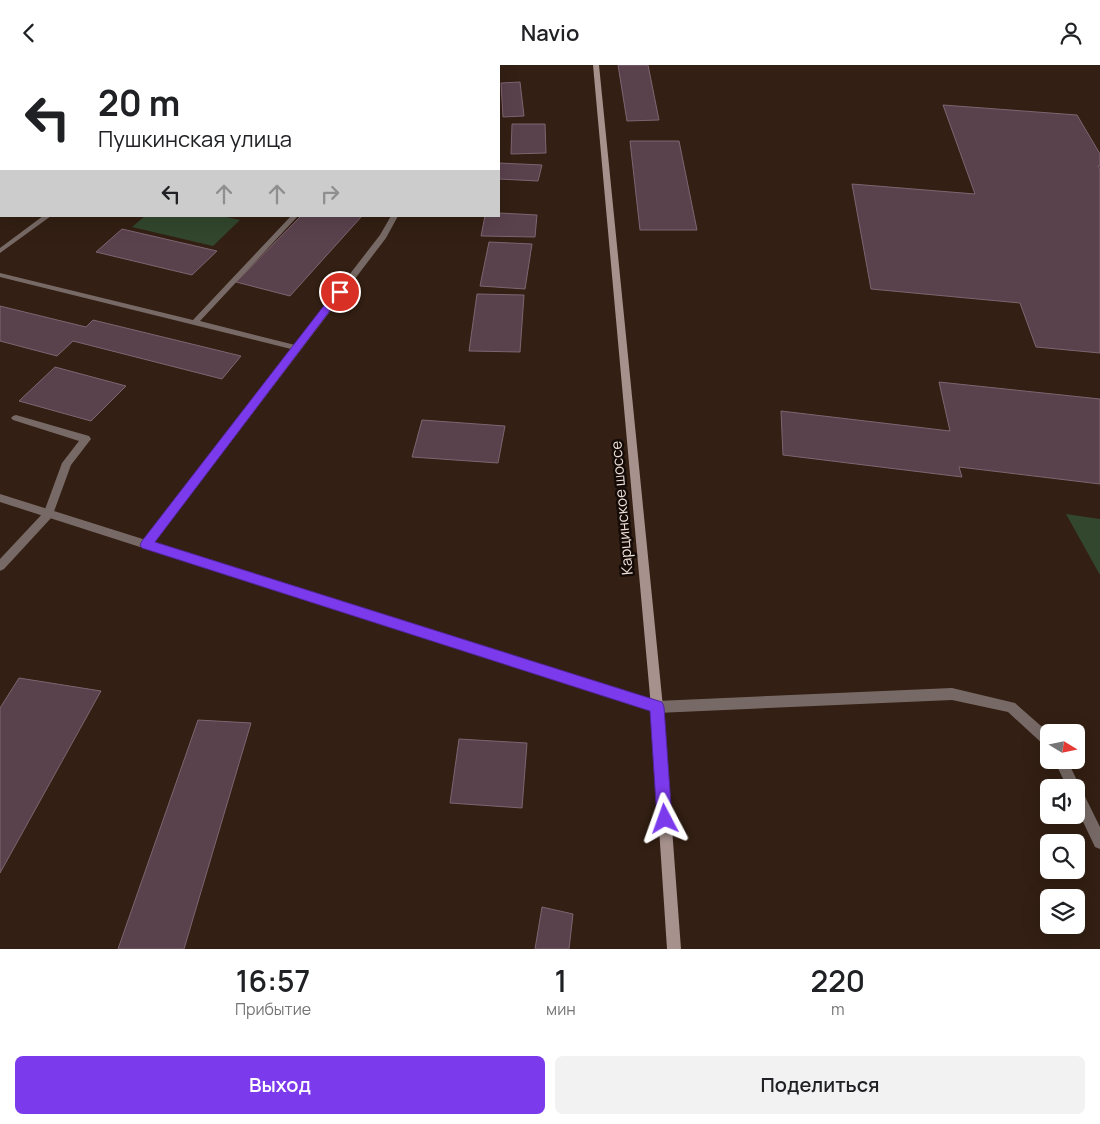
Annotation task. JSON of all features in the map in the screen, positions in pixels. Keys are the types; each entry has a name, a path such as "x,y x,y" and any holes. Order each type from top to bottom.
{"main road":[{"name":"Карцинское шоссе","path":"596,65 657,707 674,949"}],"street":[{"path":"0,251 47,217"},
{"path":"194,323 294,217"},
{"path":"146,545 383,236 394,217"},
{"path":"0,275 297,349"},
{"path":"0,566 48,514 67,463 86,439 16,418"},
{"path":"0,499 657,707 952,694 1010,707 1040,734"},
{"path":"1085,811 1100,842"}],"green space":[{"path":"144,217 226,217 240,220 213,246 132,227"},
{"path":"1066,514 1100,519 1100,575"}],"building":[{"path":"618,65 648,65 659,120 627,121"},
{"path":"520,82 524,116 503,117 501,83"},
{"path":"943,105 1077,115 1100,154 1100,166 1098,166 1100,169 1100,353 1036,347 1020,303 871,289 852,184 975,194"},
{"path":"512,124 545,124 546,153 511,154"},
{"path":"630,141 679,141 697,230 640,230"},
{"path":"500,163 542,165 538,181 500,179"},
{"path":"500,213 537,215 535,237 481,236 485,217 500,217"},
{"path":"300,217 361,217 290,296 236,282"},
{"path":"122,229 217,251 192,275 96,252"},
{"path":"489,242 532,244 525,289 480,286"},
{"path":"477,294 524,295 520,352 469,351"},
{"path":"0,306 86,327 93,320 241,356 222,379 73,341 57,356 0,341"},
{"path":"55,367 126,386 91,421 19,401"},
{"path":"939,382 1100,399 1100,484 959,467 962,477 783,455 781,411 950,431"},
{"path":"422,420 505,426 498,463 412,457"},
{"path":"19,678 101,691 0,873 0,708"},
{"path":"198,720 251,723 184,949 118,949"},
{"path":"459,739 527,743 522,808 450,803"},
{"path":"542,907 573,914 569,949 535,949"}],"route":[{"path":"340,292 146,545 657,707 665,819"}]}
